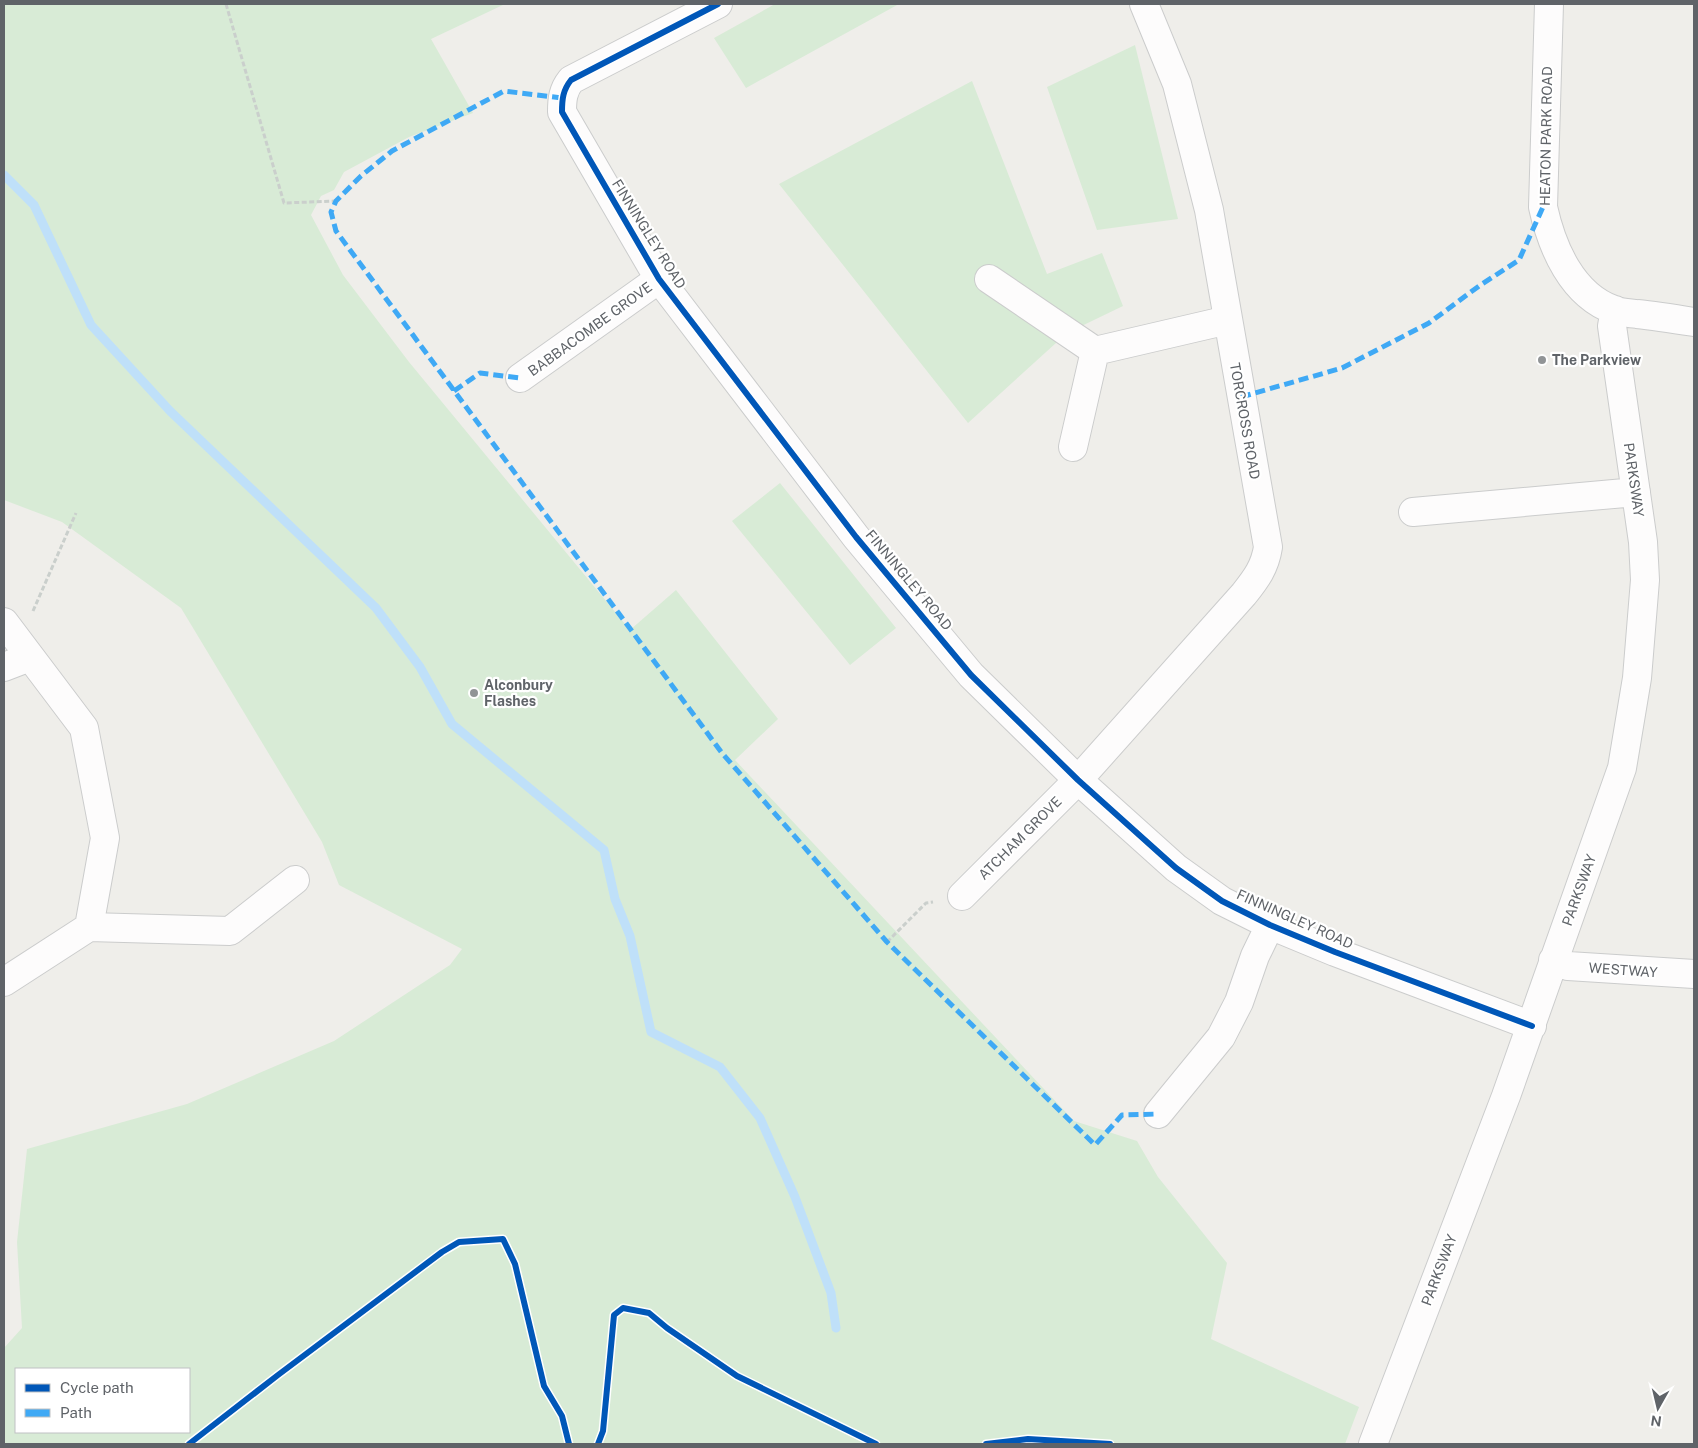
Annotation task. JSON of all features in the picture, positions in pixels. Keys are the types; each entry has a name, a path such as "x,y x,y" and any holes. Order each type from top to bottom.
{"street":[{"name":"FINNINGLEY ROAD","path":"718,4 571,80 565,88 562,98 562,112 659,279 856,537 971,674 1078,780 1176,868 1222,901 1270,925 1532,1026"},
{"name":"TORCROSS ROAD","path":"1078,780 1244,594 1262,570 1268,547 1209,210 1177,84 1144,4"},
{"name":"HEATON PARK ROAD","path":"1549,4 1544,207 1548,232 1556,253 1570,274 1590,296 1615,310 1694,322"},
{"name":"BABBACOMBE GROVE","path":"520,378 659,279"},
{"path":"989,279 1095,351 1228,320"},
{"name":"PARKSWAY","path":"1373,1444 1532,1026 1553,960 1613,796 1624,759 1637,678 1645,580 1643,542 1612,326 1615,310"},
{"path":"1073,447 1095,351"},
{"path":"1414,512 1636,492"},
{"path":"4,667 18,641 84,728 105,838 89,927"},
{"name":"ATCHAM GROVE","path":"962,896 1078,780"},
{"path":"4,982 89,927 230,931 295,880"},
{"path":"1158,1114 1221,1037 1239,1002 1255,956 1270,925"},
{"name":"WESTWAY","path":"1553,960 1568,966 1694,974"}],"path":[{"path":"226,4 284,203 336,201"},
{"path":"18,641 76,513"},
{"path":"888,942 926,903 962,896"}],"green space":[{"path":"4,4 505,4 431,39 473,113 409,137 344,172 334,190 321,196 311,215 343,275 409,362 630,630 676,590 778,719 735,760 1074,1121 1137,1141 1158,1177 1227,1263 1211,1339 1359,1407 1345,1444 4,1444 4,1348 22,1328 17,1242 27,1149 187,1104 334,1041 450,965 462,949 339,885 322,842 181,608 62,522 4,500"},
{"path":"775,4 899,4 746,88 714,38"},
{"path":"1135,45 1178,219 1097,230 1047,87"},
{"path":"972,81 1047,274 1102,253 1123,306 1067,333 968,423 779,184"},
{"path":"780,483 896,628 850,665 732,521"}],"waterway":[{"path":"4,175 34,205 91,325 170,411 376,608 420,667 452,724 604,850 615,899 630,936 651,1032 720,1067 760,1118 795,1197 831,1293 836,1328"}],"marked path":[{"path":"562,98 504,91 392,151 361,176 336,201 331,212 336,231 722,753 887,942 1095,1145 1122,1115 1158,1114"},
{"path":"1241,397 1342,368 1429,323 1479,286 1519,260 1543,207"},
{"path":"454,391 480,373 520,378"}],"cycle path":[{"path":"718,4 571,80 566,87 562,112 659,279 856,537 971,675 1078,780 1176,868 1222,901 1270,925 1335,952 1532,1026"},
{"path":"189,1444 442,1252 459,1242 503,1239 515,1264 544,1386 562,1416 569,1444"},
{"path":"598,1444 603,1431 614,1315 623,1308 649,1313 667,1328 737,1376 876,1444"},
{"path":"986,1444 1028,1439 1110,1444"}],"place":[{"name":"The Parkview","path":"1542,360"},
{"name":"Alconbury Flashes","path":"474,693"}]}
